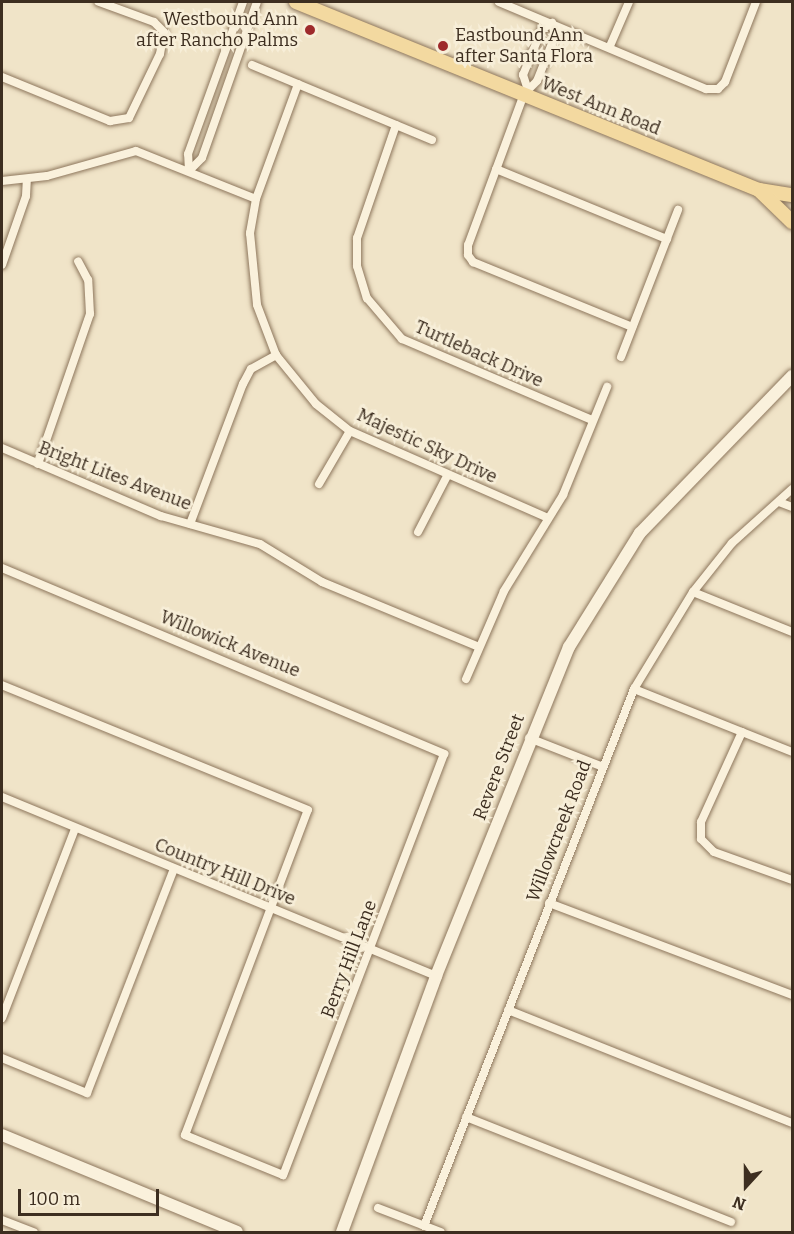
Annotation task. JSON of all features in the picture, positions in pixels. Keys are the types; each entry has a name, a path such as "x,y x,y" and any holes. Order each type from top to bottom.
{"main road":[{"name":"West Ann Road","path":"297,2 525,91 759,190 792,195"},
{"name":"West Ann Road","path":"759,190 792,222"}],"street":[{"path":"2,77 110,121 123,121 134,111 160,54 164,32 153,22 99,2"},
{"path":"189,171 188,154 243,2"},
{"path":"189,171 202,158 257,2"},
{"path":"499,2 610,46 706,89 718,89 725,82 756,2"},
{"path":"610,46 629,2"},
{"path":"552,23 542,29 523,75 525,91 468,255 473,262 632,327"},
{"path":"525,91 537,81 555,36 552,23"},
{"path":"252,65 432,140"},
{"name":"Majestic Sky Drive","path":"298,84 255,198 250,233 252,279 276,356 316,404 350,431 447,476 548,518"},
{"name":"Turtleback Drive","path":"396,125 357,238 357,266 367,298 402,339 592,420"},
{"path":"2,181 27,179 136,151 255,198"},
{"path":"496,169 667,239"},
{"path":"2,265 26,196 27,179"},
{"path":"621,357 678,210"},
{"path":"38,464 90,314 88,280 78,261"},
{"path":"190,524 243,384 251,369 276,356"},
{"name":"Revere Street","path":"342,1233 436,976 529,738 569,647 621,558 692,475 792,376"},
{"path":"466,679 504,591 563,495 607,387"},
{"path":"319,484 350,431"},
{"name":"Bright Lites Avenue","path":"2,448 190,524 260,544 322,582 479,647"},
{"path":"418,532 447,476"},
{"name":"Willowcreek Road","path":"424,1226 601,766 633,689 693,592 732,543 792,489"},
{"path":"779,502 792,507"},
{"name":"Willowick Avenue","path":"2,568 444,754"},
{"path":"693,592 792,632"},
{"path":"2,685 308,810 272,908"},
{"path":"633,689 792,752"},
{"path":"742,732 701,822 701,838 714,852 792,880"},
{"path":"529,738 601,766"},
{"name":"Berry Hill Lane","path":"272,908 185,1135 283,1175 444,754"},
{"name":"Country Hill Drive","path":"2,797 436,976"},
{"path":"2,1018 75,829"},
{"path":"2,1058 87,1092 174,869"},
{"path":"549,903 792,995"},
{"path":"508,1010 792,1123"},
{"path":"466,1117 731,1222"},
{"path":"2,1135 237,1233"},
{"path":"378,1208 441,1233"},
{"path":"2,1220 34,1233"}],"place":[{"name":"Westbound Ann after Rancho Palms","path":"310,30"},
{"name":"Eastbound Ann after Santa Flora","path":"443,46"}]}
